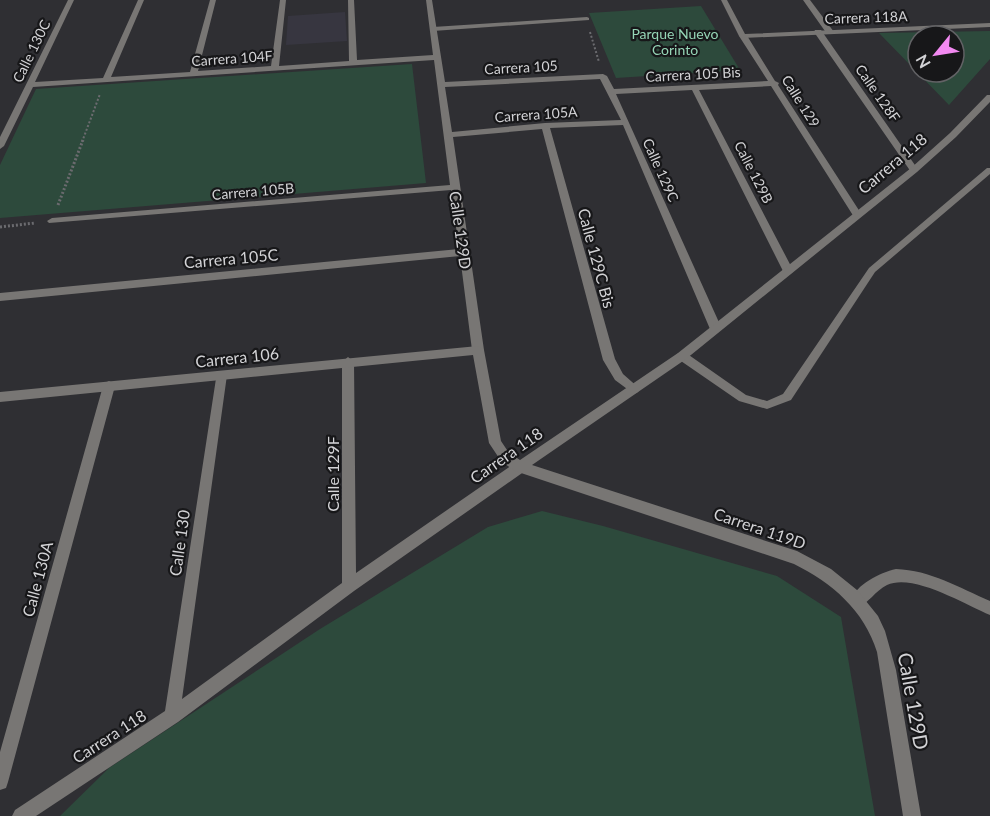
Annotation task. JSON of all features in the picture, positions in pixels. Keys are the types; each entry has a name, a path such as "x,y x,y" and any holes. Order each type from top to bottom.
{"street":[{"name":"Calle 130C","path":"0,146 71,0"},
{"path":"106,80 141,0"},
{"path":"193,74 213,0"},
{"path":"275,68 284,0"},
{"path":"351,0 353,63"},
{"name":"Calle 129D","path":"429,0 478,350 495,444 505,457"},
{"name":"Calle 129","path":"724,0 743,36 857,215"},
{"path":"806,0 830,32"},
{"name":"Carrera 118A","path":"743,36 990,25"},
{"name":"Calle 128F","path":"818,33 914,170"},
{"name":"Carrera 104F","path":"29,85 437,57"},
{"name":"Carrera 105","path":"441,85 603,76"},
{"name":"Calle 129C","path":"603,76 626,122 716,329"},
{"name":"Carrera 105 Bis","path":"612,92 774,83"},
{"name":"Calle 129B","path":"694,87 788,270"},
{"name":"Carrera 118","path":"21,816 172,716 349,586 682,356 914,170 990,97"},
{"path":"0,120 13,119"},
{"name":"Carrera 105A","path":"448,135 546,126 626,122"},
{"name":"Calle 129C Bis","path":"546,126 609,360 619,377 634,389"},
{"name":"Carrera 105B","path":"52,221 456,187"},
{"name":"Carrera 105C","path":"0,297 206,275 464,252"},
{"name":"Carrera 106","path":"0,397 478,350"},
{"name":"Calle 129F","path":"348,362 349,586"},
{"name":"Calle 130","path":"172,716 221,375"},
{"name":"Calle 130A","path":"0,782 109,386"},
{"name":"Carrera 119D","path":"505,457 520,467 797,558 832,577 857,601"},
{"path":"857,601 869,588 896,576 921,580 990,608"},
{"name":"Calle 129D","path":"857,601 874,624 885,650 912,816"}],"lane":[{"path":"433,29 587,19"},
{"path":"682,356 743,398 767,405 787,397 872,270 990,170"}],"path":[{"path":"587,19 603,76"},
{"path":"0,227 52,221 106,80"}],"shaded area":[{"path":"345,12 347,41 286,45 288,16"}],"green space":[{"name":"Parque Nuevo Corinto","path":"701,6 740,70 616,78 589,13"},
{"path":"966,31 990,31 990,59 949,105 929,84 966,84"},
{"path":"879,33 906,33 906,61"},
{"path":"412,64 426,183 0,218 0,165 36,89"},
{"path":"542,511 603,526 777,576 841,617 875,816 60,816 109,768 320,629 488,527"}]}
